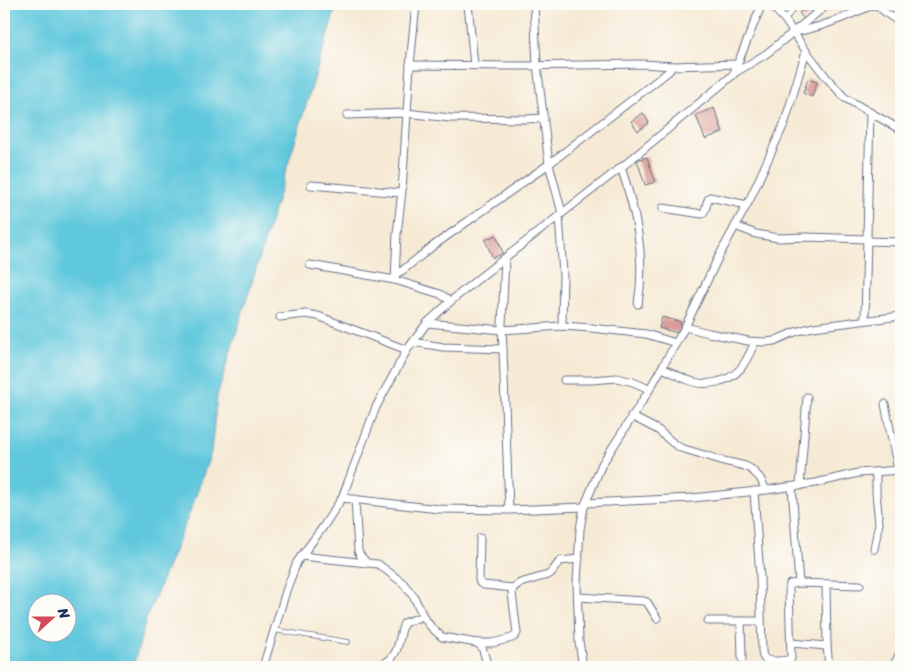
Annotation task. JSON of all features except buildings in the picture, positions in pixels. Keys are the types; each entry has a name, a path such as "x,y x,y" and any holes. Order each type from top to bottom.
{"street":[{"path":"396,277 397,234 416,4"},
{"path":"468,4 474,65"},
{"path":"534,4 537,65 549,164 561,214 562,326"},
{"path":"733,74 762,4"},
{"path":"770,4 785,20 826,77 845,98 901,130"},
{"path":"263,667 286,588 297,562 342,498 376,407 407,350 427,323 451,301 621,167 733,74 766,54 828,4"},
{"path":"794,32 807,30 876,4 901,23"},
{"path":"582,667 579,641 578,597 580,529 585,505 602,464 676,343 747,204 785,122 806,51"},
{"path":"410,65 642,64 673,66 738,64"},
{"path":"396,277 432,246 549,164 668,72 673,66"},
{"path":"865,320 870,113"},
{"path":"347,115 406,114 450,118 544,118"},
{"path":"621,167 637,227 641,279 638,304"},
{"path":"311,185 401,193"},
{"path":"663,208 703,214 710,197 747,204"},
{"path":"735,226 756,234 778,238 806,237 901,242"},
{"path":"505,258 502,330 509,510"},
{"path":"310,265 396,277 440,294 451,301"},
{"path":"280,317 306,314 318,316 407,350"},
{"path":"684,327 755,342 766,342 813,327 901,316"},
{"path":"427,323 502,330 562,326 590,328 646,334 676,343"},
{"path":"413,342 443,347 503,349"},
{"path":"662,368 692,382 726,380 742,368 755,342"},
{"path":"564,380 617,378 649,389"},
{"path":"800,486 807,397"},
{"path":"342,498 439,509 509,510 693,498 800,486 858,473 900,470 885,404"},
{"path":"631,416 658,430 680,448 751,469 760,478 766,490"},
{"path":"874,549 880,523 876,493 876,472"},
{"path":"792,487 799,583"},
{"path":"754,491 762,654 766,659 790,661 792,657 789,586 791,584 860,585"},
{"path":"355,499 358,551 367,563"},
{"path":"480,538 479,580 480,583 484,584 513,588 548,575 560,560 579,559"},
{"path":"301,556 378,564 403,583 414,597 423,616 431,627 442,636 477,642 492,643 508,640 515,636 513,588"},
{"path":"826,584 829,667"},
{"path":"578,597 644,600 657,618"},
{"path":"373,667 385,663 392,658 404,623 423,616"},
{"path":"708,621 761,621"},
{"path":"742,621 742,659"},
{"path":"477,642 482,647 488,667"},
{"path":"791,643 827,646"},
{"path":"893,667 901,651"},
{"path":"637,666 645,667"}],"lane":[{"path":"785,20 795,5"},
{"path":"274,630 348,642"}],"water":[{"path":"4,4 337,4 217,396 211,452 192,507 146,619 133,667 4,667"}]}
